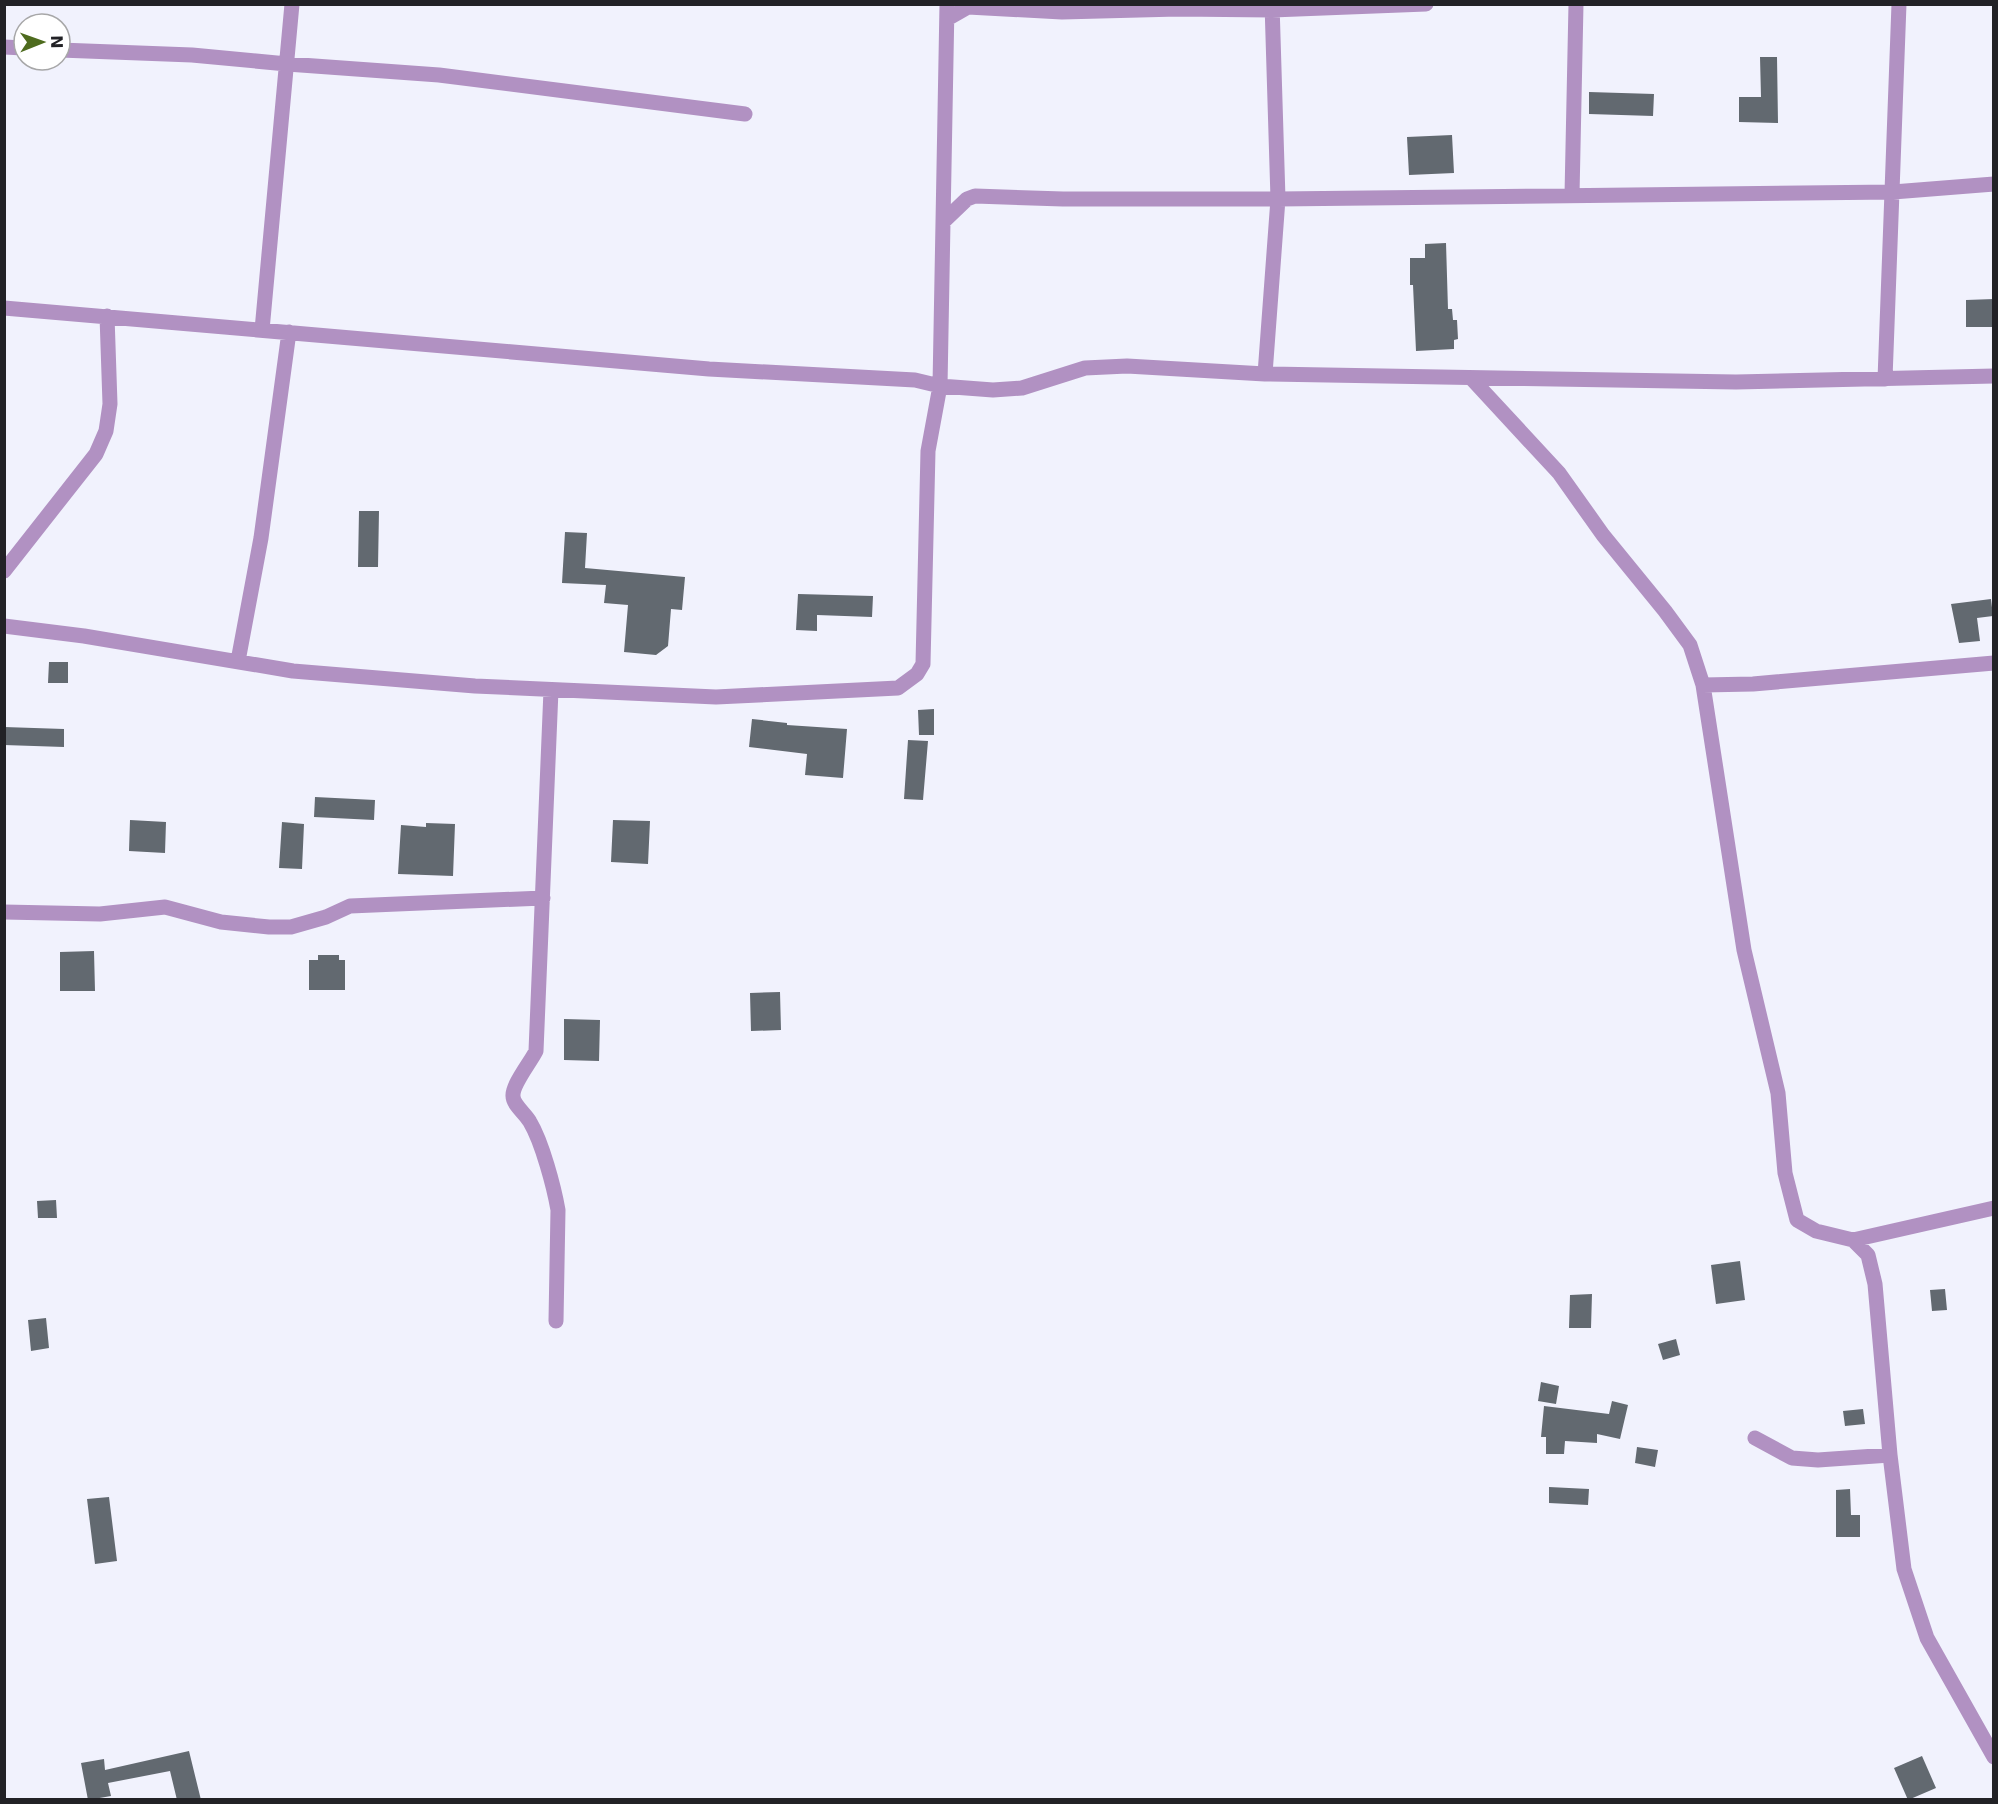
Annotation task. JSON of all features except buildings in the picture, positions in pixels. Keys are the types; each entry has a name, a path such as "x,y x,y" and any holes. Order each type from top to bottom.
{"street":[{"path":"262,330 292,4"},
{"path":"4,627 84,636 293,671 475,686 716,697 898,688 910,681 923,664 928,451 940,386 947,12 967,6 1062,12 1426,4"},
{"path":"1572,195 1576,4"},
{"path":"1885,379 1899,4"},
{"path":"1265,374 1278,199 1272,7"},
{"path":"72,50 192,55 439,75 746,114"},
{"path":"944,220 967,199 975,196 1063,199 1278,199 1893,192 1994,184"},
{"path":"4,308 709,369 915,380 940,386 993,390 1022,388 1084,368 1127,366 1265,374 1736,382 1994,376"},
{"path":"4,571 96,454 106,431 110,404 107,316"},
{"path":"238,661 261,538 289,332"},
{"path":"1471,378 1559,473 1603,535 1690,645 1703,685 1744,950 1778,1093 1785,1173 1797,1220 1816,1231 1853,1240 1994,1208"},
{"path":"1703,685 1753,684 1994,663"},
{"path":"551,690 536,1051 512,1094 514,1102 524,1111 532,1125 555,1192 558,1210 556,1321"},
{"path":"4,912 100,914 165,907 221,922 291,927 326,917 350,906 543,898"},
{"path":"1853,1240 1868,1255 1875,1284 1890,1455 1904,1569 1927,1638 1994,1757"},
{"path":"1755,1438 1792,1458 1818,1460 1890,1455"}]}
